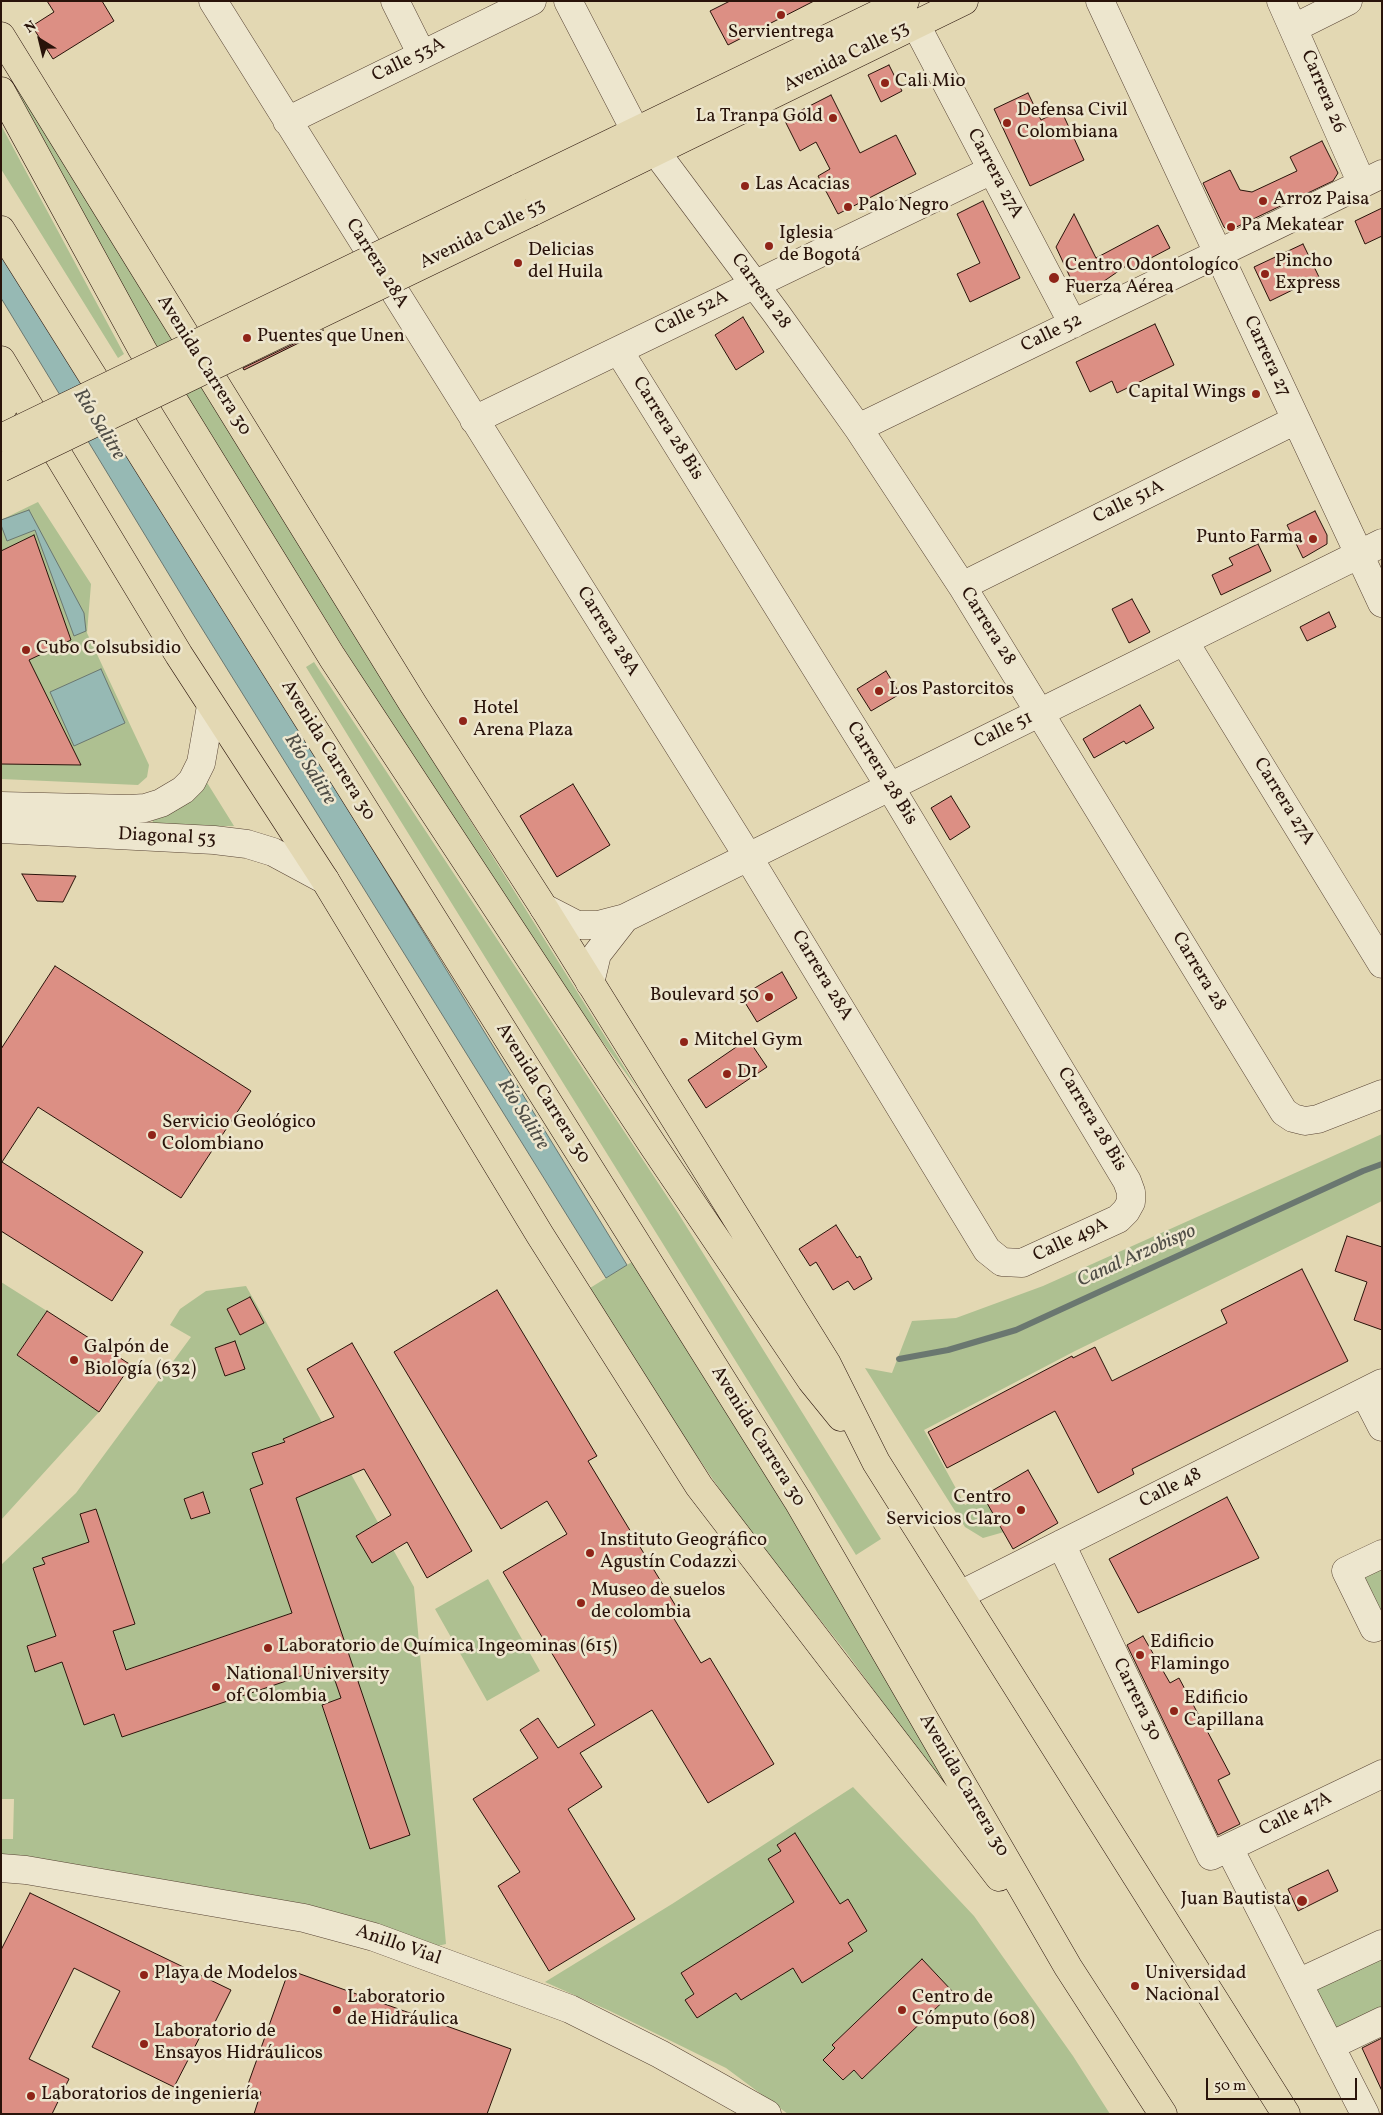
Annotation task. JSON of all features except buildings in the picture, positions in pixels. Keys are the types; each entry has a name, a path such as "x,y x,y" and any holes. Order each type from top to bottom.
{"main road":[{"name":"Avenida Calle 53","path":"1,438 636,132 911,13 964,1"},
{"name":"Avenida Calle 53","path":"1,468 656,152 911,13"},
{"name":"Avenida Carrera 30","path":"1,36 398,680 544,908 827,1364 876,1462 1286,2114"},
{"name":"Avenida Carrera 30","path":"1,91 142,349 332,657 648,1139 805,1372 876,1462"},
{"name":"Avenida Carrera 30","path":"1,230 798,1501 1068,1967 1164,2114"},
{"name":"Avenida Carrera 30","path":"6,368 211,706 324,880 545,1243 699,1486 1068,1967"},
{"path":"1,411 7,400 6,368"}],"street":[{"name":"Carrera 28A","path":"212,1 748,857 987,1250 1002,1262"},
{"path":"395,1 422,55"},
{"name":"Calle 53A","path":"287,121 532,1"},
{"path":"568,1 636,132"},
{"name":"Carrera 27","path":"1100,1 1296,420 1370,549 1382,603"},
{"name":"Carrera 26","path":"1281,1 1372,179"},
{"path":"1294,28 1348,1"},
{"name":"Carrera 27A","path":"911,13 1073,324"},
{"name":"Carrera 28","path":"656,152 858,428 962,586 1284,1112 1293,1118 1305,1121 1382,1094"},
{"name":"Calle 52A","path":"474,420 992,170"},
{"name":"Calle 52","path":"858,428 1372,179"},
{"name":"Carrera 28 Bis","path":"619,351 890,787 1127,1181 1131,1192 1130,1202"},
{"name":"Calle 51A","path":"962,586 1296,420"},
{"name":"Calle 51","path":"544,908 577,925 598,925 625,918 1370,549"},
{"name":"Carrera 27A","path":"1184,641 1373,932 1382,964"},
{"name":"Diagonal 53","path":"1,806 130,809 145,808 161,803 183,790 192,781 201,763 211,706"},
{"name":"Diagonal 53","path":"1,829 214,840 247,844 273,852 324,880"},
{"name":"Calle 51","path":"590,983 597,954 625,918"},
{"name":"Calle 49A","path":"1002,1262 1022,1263 1118,1219 1126,1211 1130,1202"},
{"path":"1373,1388 1382,1427"},
{"name":"Calle 48","path":"960,1595 1373,1388"},
{"name":"Carrera 30","path":"1061,1544 1220,1852 1298,1983 1365,2114"},
{"path":"1382,1554 1346,1571 1374,1628 1382,1625"},
{"name":"Calle 47A","path":"1220,1852 1382,1774"},
{"name":"Anillo Vial","path":"1,1868 26,1870 304,1918 374,1937 570,2009 660,2054 767,2114"},
{"path":"1298,1983 1382,1944"},
{"path":"1330,2046 1382,2021"}],"green space":[{"path":"4,65 357,639 639,1091 525,937 216,445 125,295"},
{"path":"1,125 124,354 118,358 1,169"},
{"path":"38,502 91,584 87,633 149,765 147,777 138,785 1,779 1,520"},
{"path":"314,662 678,1213 881,1539 856,1555 306,667"},
{"path":"206,781 234,826 152,827 153,820 182,806"},
{"path":"1382,1134 1382,1201 1075,1351 924,1430 965,1505 983,1496 1004,1532 983,1538 965,1527 865,1368 892,1373 912,1321 956,1318 1043,1286"},
{"path":"635,1260 751,1440 980,1836 846,1652 742,1522 659,1400 590,1288"},
{"path":"1,1282 47,1311 17,1355 99,1412 1,1520"},
{"path":"246,1286 414,1587 446,1944 425,1949 1,1859 1,1839 13,1839 14,1799 1,1799 1,1565 76,1493 191,1337 170,1325 180,1309 206,1291","holes":["250,1297 263,1323 240,1335 227,1309","235,1342 244,1369 225,1376 215,1348","283,1439 341,1478 306,1493","278,1445 410,1835 371,1848 322,1706 341,1698 330,1666 122,1737 114,1714 84,1725 62,1662 35,1671 27,1646 56,1636 33,1568 45,1564 42,1558 70,1548 93,1553 80,1514 96,1509 135,1624 113,1631 93,1681 312,1606 282,1584 250,1489 263,1484 253,1453","203,1492 210,1513 191,1519 184,1499","373,1526 388,1553 372,1562 356,1536"]},
{"path":"1382,1561 1382,1615 1359,1573"},
{"path":"488,1579 540,1671 487,1701 435,1609"},
{"path":"853,1787 974,1916 1073,2056 1110,2114 788,2114 726,2068 610,2011 545,1982 672,1904","holes":["953,1992 862,2079 854,2070 843,2080 824,2060 835,2048 832,2045"]},
{"path":"1382,1944 1382,2021 1330,2045 1298,1983"}],"water":[{"name":"Río Salitre","path":"1,242 627,1265 606,1278 193,614 1,298"},
{"path":"29,510 84,613 86,631 74,636 35,530 7,541 1,525 1,520"},
{"path":"101,669 125,723 74,746 50,692"}],"waterway":[{"name":"Canal Arzobispo","path":"899,1359 948,1350 1016,1330 1382,1164"}],"place":[{"name":"Servientrega","path":"781,15"},
{"name":"Cali Mio","path":"885,83"},
{"name":"La Tranpa Gold","path":"833,118"},
{"name":"Defensa Civil Colombiana","path":"1007,123"},
{"name":"Las Acacias","path":"745,186"},
{"name":"Arroz Paisa","path":"1263,201"},
{"name":"Palo Negro","path":"848,207"},
{"name":"Pa Mekatear","path":"1231,227"},
{"name":"Iglesia de Bogotá","path":"769,246"},
{"name":"Delicias del Huila","path":"518,263"},
{"name":"Pincho Express","path":"1265,274"},
{"name":"Centro Odontologíco Fuerza Aérea","path":"1054,278"},
{"name":"Puentes que Unen","path":"247,338"},
{"name":"Capital Wings","path":"1256,394"},
{"name":"Punto Farma","path":"1313,539"},
{"name":"Cubo Colsubsidio","path":"26,650"},
{"name":"Los Pastorcitos","path":"879,691"},
{"name":"Hotel Arena Plaza","path":"463,721"},
{"name":"Boulevard 50","path":"769,997"},
{"name":"Mitchel Gym","path":"684,1042"},
{"name":"D1","path":"727,1074"},
{"name":"Servicio Geológico Colombiano","path":"152,1135"},
{"name":"Galpón de Biología (632)","path":"74,1360"},
{"name":"Centro Servicios Claro","path":"1021,1510"},
{"name":"Instituto Geográfico Agustín Codazzi","path":"590,1553"},
{"name":"Museo de suelos de colombia","path":"581,1603"},
{"name":"Laboratorio de Química Ingeominas (615)","path":"268,1648"},
{"name":"Edificio Flamingo","path":"1140,1655"},
{"name":"National University of Colombia","path":"216,1687"},
{"name":"Edificio Capillana","path":"1174,1711"},
{"name":"Juan Bautista","path":"1302,1901"},
{"name":"Playa de Modelos","path":"144,1975"},
{"name":"Universidad Nacional","path":"1135,1986"},
{"name":"Laboratorio de Hidráulica","path":"337,2010"},
{"name":"Centro de Cómputo (608)","path":"902,2010"},
{"name":"Laboratorio de Ensayos Hidráulicos","path":"144,2044"},
{"name":"Laboratorios de ingeniería","path":"31,2096"}]}
